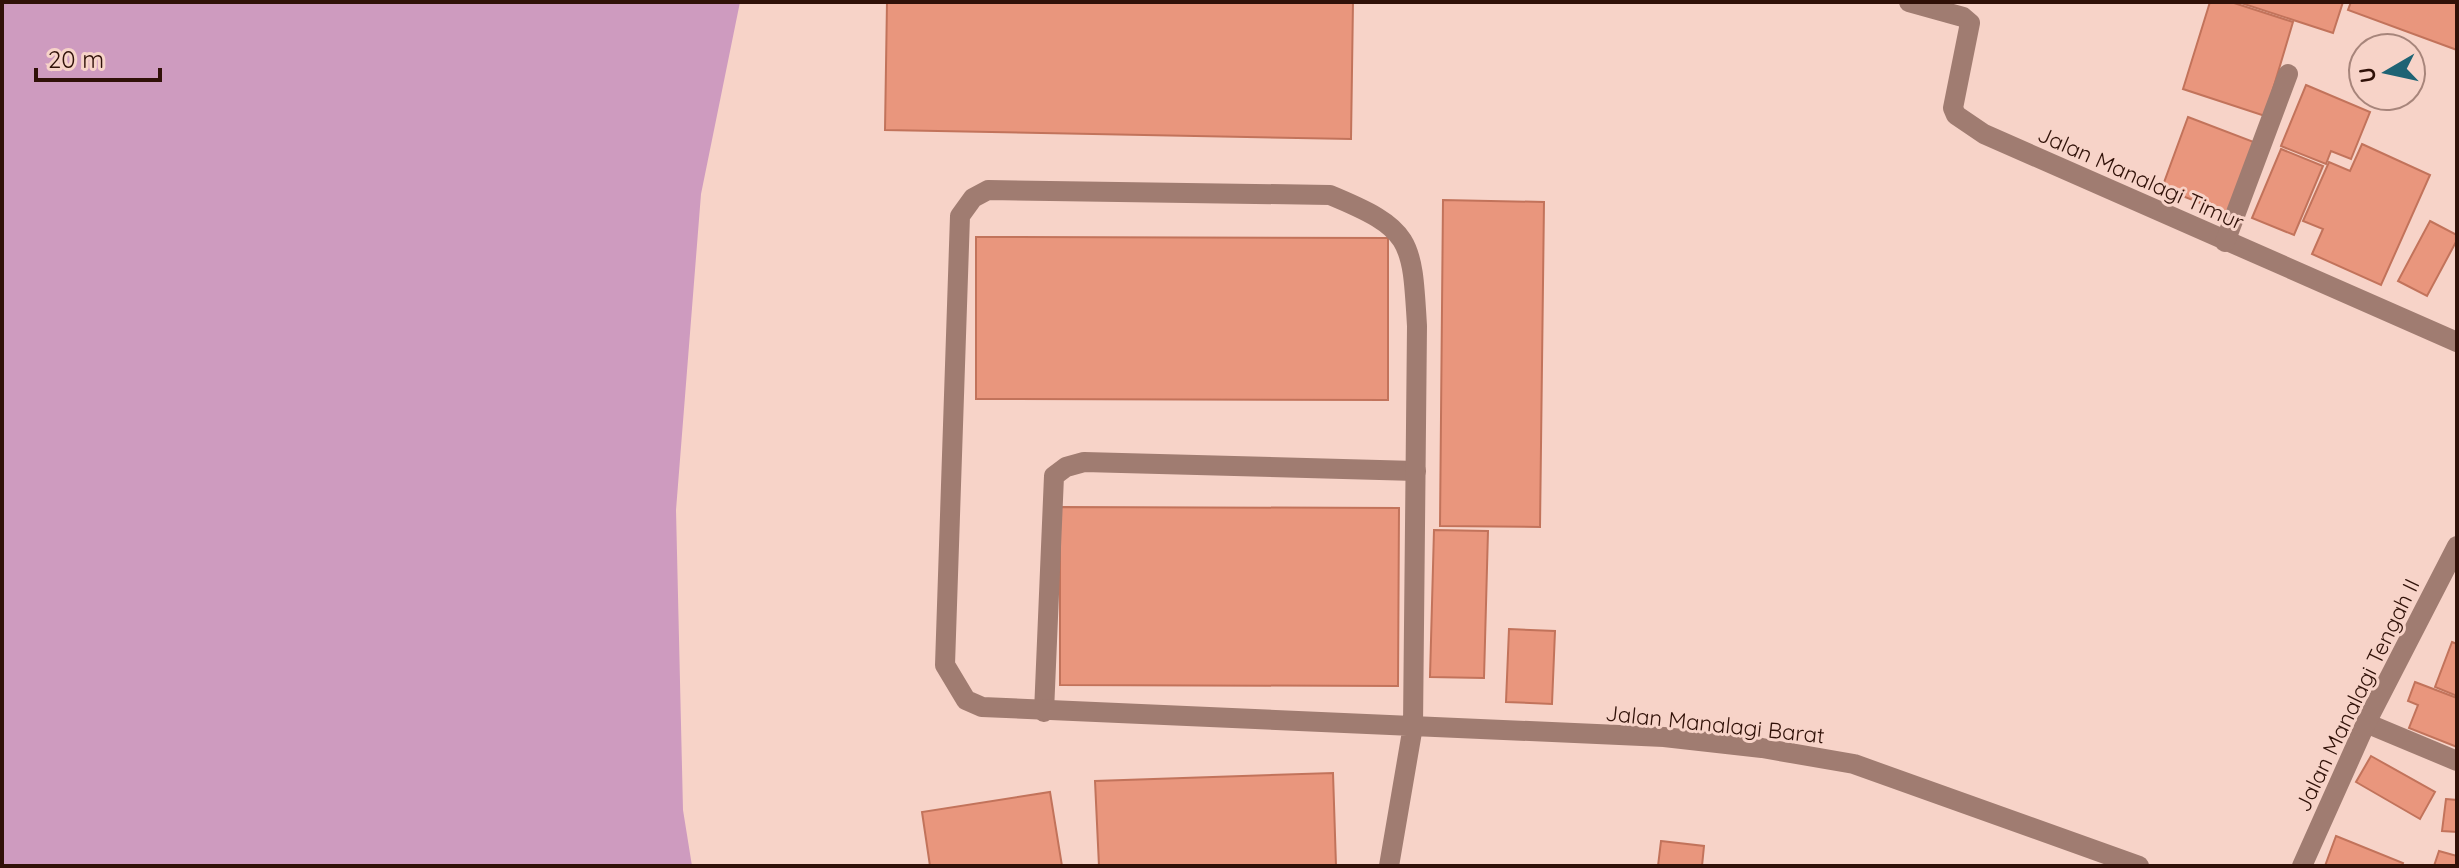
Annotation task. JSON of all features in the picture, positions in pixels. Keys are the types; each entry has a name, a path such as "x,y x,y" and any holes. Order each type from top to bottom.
{"street":[{"name":"Jalan Manalagi Timur","path":"1909,2 1963,17 1970,23 1954,99 1956,115 1984,134 2457,342"},
{"path":"2225,242 2288,74"},
{"name":"Jalan Manalagi Barat","path":"1416,471 1414,267 1401,232 1379,215 1330,195 988,190 973,198 960,216 945,665 966,700 982,707 1044,712 1664,737 1762,748 1854,764 2139,866"},
{"path":"1044,712 1054,476 1066,467 1084,462 1416,471 1413,726 1389,866"},
{"name":"Jalan Manalagi Tengah II","path":"2302,866 2366,723 2457,546"},
{"path":"2366,723 2457,761"}],"shaded area":[{"path":"2,2 740,2 701,194 676,510 683,810 692,866 2,866"}],"building":[{"path":"887,2 1353,2 1351,139 885,130"},
{"path":"2210,2 2231,2 2293,22 2265,116 2183,89"},
{"path":"2238,2 2343,2 2333,33"},
{"path":"2351,2 2457,2 2457,50 2427,39 2427,32 2408,32 2348,10"},
{"path":"2306,85 2347,102 2347,112 2370,112 2351,159 2331,151 2326,164 2281,146"},
{"path":"2188,117 2259,144 2233,216 2162,188"},
{"path":"2362,144 2430,175 2381,285 2312,254 2323,229 2303,221 2329,162 2350,171"},
{"path":"2281,149 2323,166 2294,235 2252,218"},
{"path":"1443,200 1544,202 1540,527 1440,526"},
{"path":"2430,221 2457,235 2457,240 2427,296 2398,281"},
{"path":"976,237 1388,238 1388,400 976,399"},
{"path":"1060,507 1399,508 1398,686 1060,685"},
{"path":"1434,530 1488,531 1484,678 1430,677"},
{"path":"1509,629 1555,631 1552,704 1506,702"},
{"path":"2452,642 2457,644 2457,696 2435,687"},
{"path":"2415,682 2457,698 2457,747 2409,728 2418,705 2408,701"},
{"path":"2371,756 2435,792 2420,819 2356,782"},
{"path":"1333,773 1336,866 1099,866 1095,781"},
{"path":"1050,792 1062,866 930,866 922,812"},
{"path":"2446,799 2457,800 2457,832 2442,831"},
{"path":"2336,836 2403,863 2402,866 2325,866"},
{"path":"1661,841 1704,846 1702,866 1658,866"},
{"path":"2439,851 2457,856 2457,866 2434,866"}]}
